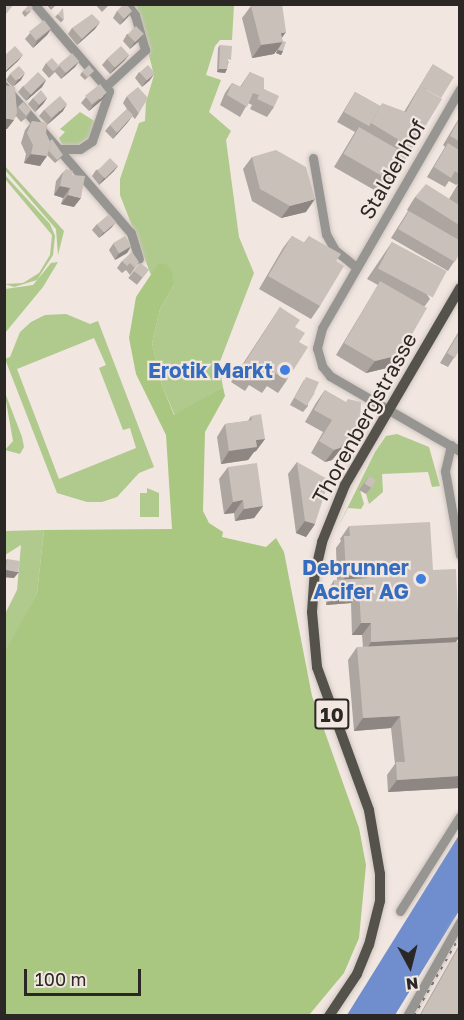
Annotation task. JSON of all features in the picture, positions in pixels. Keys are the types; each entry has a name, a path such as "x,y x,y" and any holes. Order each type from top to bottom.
{"main road":[{"name":"Thorenbergstrasse","path":"329,1016 357,974 369,945 378,908 380,874 371,817 321,681 313,641 312,600 318,558 338,499 459,288"}],"street":[{"path":"34,4 106,85 109,96 92,141 80,149 60,149"},
{"path":"106,85 145,50 135,15 127,4"},
{"path":"4,86 60,149 72,169 131,233 139,259"},
{"name":"Staldenhof","path":"455,448 330,376 317,354 322,328 459,89"},
{"path":"313,158 326,234 335,250 356,267"},
{"path":"455,448 444,471 459,555"},
{"path":"400,911 459,816"},
{"path":"407,1016 459,922"}],"green space":[{"path":"136,5 234,5 232,40 220,40 215,46 206,75 221,80 209,112 231,131 226,140 239,237 254,273 219,364 223,387 175,416 162,385 152,343 160,309 174,285 159,264 151,275 120,195 120,179 139,123 145,121 146,102 154,75"},
{"path":"80,112 96,122 94,134 73,148 62,144 59,138 65,132 60,129"},
{"path":"4,165 64,231 58,255 56,229 5,170"},
{"path":"4,174 50,224 55,236 53,255 37,280 14,287 5,284 23,283 39,273 50,255 52,235 5,179"},
{"path":"58,262 43,287 5,333 5,289 33,285 51,263"},
{"path":"158,264 166,264 172,272 174,285 160,309 152,343 162,385 174,415 223,387 225,396 205,432 203,511 209,523 223,532 222,537 266,547 276,538 284,552 312,696 359,828 366,865 359,938 344,973 309,1015 5,1015 4,654 37,593 44,530 172,529 166,435 136,374 129,338 136,297"},
{"path":"66,314 90,324 98,321 154,467 139,473 117,497 102,502 87,502 57,493 5,359 10,357 20,332 31,322 45,315","holes":["94,338 106,365 99,368 123,430 130,428 136,448 59,479 17,369"]},
{"path":"4,390 22,437 24,447 20,454 5,450 13,441"},
{"path":"397,434 429,447 440,486 432,487 428,472 382,474 383,492 369,504 366,494 371,486 360,490 364,504 361,509 348,508 337,529 375,452 386,436"},
{"path":"147,488 159,493 159,517 140,517 140,493 147,493"},
{"path":"44,530 37,593 5,654 5,614 17,590 21,545 5,555 5,531"}],"water":[{"path":"459,835 459,911 395,1015 347,1015"}],"building":[{"path":"4,4 14,4 6,14 4,13"},
{"path":"30,4 33,8 27,13 24,10"},
{"path":"124,4 132,11 124,19 117,11"},
{"path":"282,4 286,32 281,33 283,42 261,45 251,6"},
{"path":"63,8 64,20 58,14"},
{"path":"92,14 100,22 82,39 72,28"},
{"path":"44,20 51,29 36,40 29,32"},
{"path":"136,26 144,34 135,42 128,34"},
{"path":"283,41 286,42 283,51 278,50"},
{"path":"220,45 232,46 231,60 228,59 227,69 219,69"},
{"path":"15,46 23,55 7,69 4,67 4,56"},
{"path":"121,46 129,55 115,68 107,59"},
{"path":"72,53 79,61 66,73 58,65"},
{"path":"52,58 59,66 53,72 46,63"},
{"path":"433,64 454,77 441,98 420,86 418,89"},
{"path":"89,65 94,71 87,77 82,72"},
{"path":"148,65 155,73 147,81 140,72"},
{"path":"19,66 25,73 16,81 10,74"},
{"path":"38,72 46,80 31,95 23,87"},
{"path":"250,72 264,78 264,89 279,96 274,107 257,99 259,95 253,93 247,107 227,95 232,83 241,87"},
{"path":"100,84 107,93 92,104 85,96"},
{"path":"4,85 15,87 17,113 14,120 4,118"},
{"path":"420,86 442,99 412,148 371,123 382,103 406,112"},
{"path":"138,87 148,98 139,113 127,96"},
{"path":"41,90 47,98 39,105 33,98"},
{"path":"355,92 380,106 369,126 344,112"},
{"path":"60,96 67,104 51,118 44,110"},
{"path":"23,102 31,110 26,116 18,107"},
{"path":"127,109 133,115 117,133 110,125"},
{"path":"459,119 459,141 450,136"},
{"path":"32,121 47,123 46,133 51,144 47,156 31,154 33,145 27,133"},
{"path":"359,127 407,155 392,182 344,154"},
{"path":"52,139 63,155 57,160 49,151"},
{"path":"448,143 459,150 459,174 455,171 451,178 434,167"},
{"path":"276,150 306,167 315,199 290,206 260,189 252,157"},
{"path":"110,158 118,166 105,179 97,171"},
{"path":"66,169 73,171 72,175 85,176 81,198 68,195 70,188 60,186 63,172"},
{"path":"426,184 459,205 459,225 415,197"},
{"path":"409,211 459,240 459,254 455,262 398,229"},
{"path":"109,214 116,222 104,233 97,224"},
{"path":"125,236 131,246 119,253 113,243"},
{"path":"292,236 305,243 309,236 341,254 336,261 344,266 320,306 268,276"},
{"path":"392,242 447,271 433,298 378,268"},
{"path":"132,252 139,262 135,268 130,263 127,266 122,261"},
{"path":"140,263 149,270 143,278 134,271"},
{"path":"380,281 427,308 400,355 375,361 344,343"},
{"path":"280,307 300,320 295,327 305,333 299,342 308,347 287,380 275,373 271,380 258,372 254,378 240,370"},
{"path":"459,333 459,350 455,358 447,353"},
{"path":"306,377 319,382 314,393 302,385 300,388"},
{"path":"302,385 315,393 307,406 294,398"},
{"path":"325,390 346,402 348,399 361,402 360,424 340,448 334,450 319,441 332,420 314,410"},
{"path":"261,414 265,439 256,440 257,447 229,451 225,424 252,420 251,416"},
{"path":"297,462 329,480 315,524 305,521"},
{"path":"257,463 263,506 244,509 243,500 233,502 228,467"},
{"path":"369,476 376,480 371,488 364,484"},
{"path":"430,522 433,570 456,569 459,637 371,642 371,623 361,623 359,591 334,592 334,580 369,578 368,573 346,576 344,536 350,536 349,526"},
{"path":"7,559 20,561 18,572 5,570"},
{"path":"459,642 459,776 397,780 396,762 405,762 400,716 363,718 357,647"},
{"path":"459,947 459,1016 420,1016"}],"railway":[{"path":"459,443 460,503"},
{"path":"414,1016 460,936"}],"place":[{"name":"Erotik Markt","path":"285,370"},
{"name":"Debrunner Acifer AG","path":"421,579"}]}
